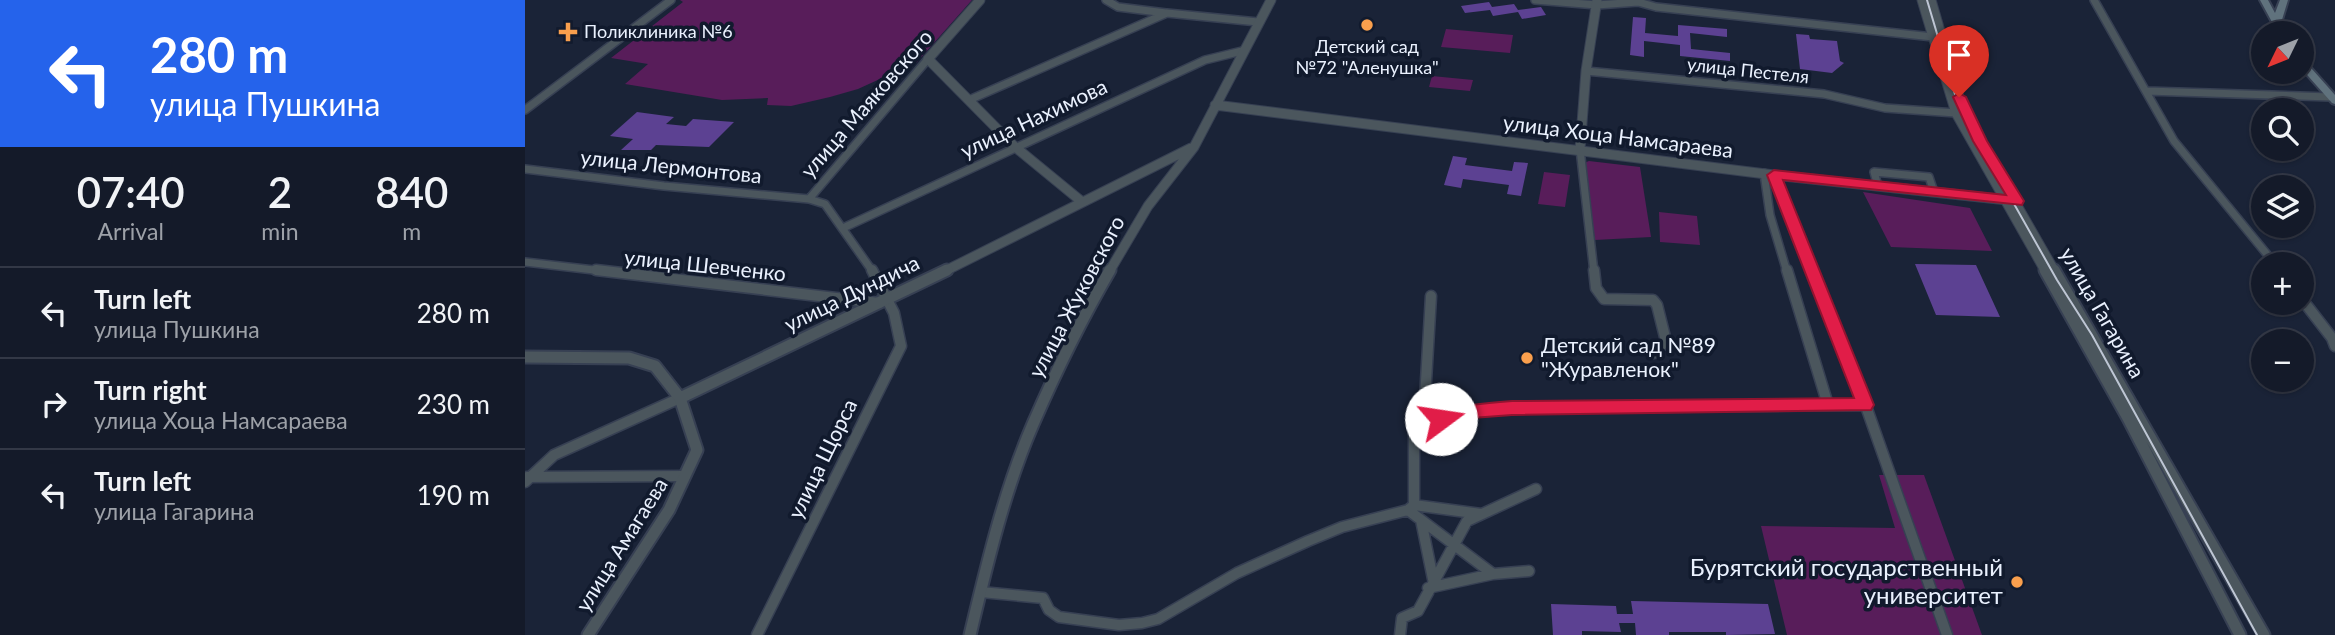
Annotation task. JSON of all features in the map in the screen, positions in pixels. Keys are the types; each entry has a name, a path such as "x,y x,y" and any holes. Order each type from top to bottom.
{"main road":[{"path":"2264,0 2274,21"},
{"path":"2277,21 2284,0"},
{"path":"2314,77 2333,99"}],"street":[{"path":"525,110 671,0"},
{"name":"улица Маяковского","path":"809,199 981,0"},
{"path":"1106,0 1118,7 1258,22"},
{"name":"улица Жуковского","path":"970,635 991,549 1032,426 1084,315 1148,206 1194,147 1271,0"},
{"path":"1535,0 1638,2 1656,7 1933,37"},
{"name":"улица Гагарина","path":"1922,0 1956,113 2011,201 2264,635"},
{"name":"улица Гагарина","path":"1931,0 1963,106 2240,635"},
{"path":"2094,0 2174,141 2265,252"},
{"path":"1597,3 1586,71 1580,149 1595,288 1604,299 1653,300 1657,305 1666,341 1654,353"},
{"path":"969,100 1167,13"},
{"name":"улица Нахимова","path":"843,228 1014,146 1205,60 1242,51"},
{"path":"928,59 1014,146 1081,201"},
{"name":"улица Пестеля","path":"1586,71 1824,94 1864,104 1956,113"},
{"path":"2147,91 2333,99"},
{"name":"улица Хоца Намсараева","path":"1215,105 1769,174 2011,201"},
{"name":"улица Дундича","path":"526,479 555,455 885,301 1194,147"},
{"name":"улица Лермонтова","path":"525,169 664,186 809,199"},
{"path":"1878,186 1874,172 1929,177 1934,192"},
{"path":"1769,174 1863,400 1947,635"},
{"path":"1769,174 1770,215 1828,405"},
{"path":"809,199 825,204 843,228 885,301"},
{"name":"улица Шевченко","path":"525,262 885,301"},
{"path":"1431,296 1425,398 1441,419 1472,411 1512,408 1828,405 1863,400"},
{"name":"улица Щорса","path":"757,635 901,346 903,332 885,301"},
{"path":"2314,315 2335,346"},
{"name":"улица Амагаева","path":"525,357 629,358 655,366 680,398 697,450 669,510 588,635"},
{"path":"1414,425 1411,508 1421,520 1493,574"},
{"path":"526,479 685,477"},
{"path":"1400,635 1402,618 1418,611 1467,521 1536,489"},
{"path":"981,592 1039,597 1059,617 1119,625 1142,623 1158,619 1237,573 1342,527 1411,508 1481,514"},
{"path":"1421,520 1431,584"},
{"path":"1431,584 1529,570"}],"shaded area":[{"path":"680,0 972,0 917,62 858,89 791,106 767,105 768,98 722,100 625,84 648,64 611,58 683,2"},
{"path":"1446,29 1513,35 1510,53 1441,47"},
{"path":"1432,76 1473,80 1470,91 1429,87"},
{"path":"1589,161 1640,167 1651,237 1595,240 1584,163"},
{"path":"1544,172 1570,175 1565,207 1538,204"},
{"path":"1863,192 1970,208 1992,251 1891,247"},
{"path":"1659,212 1697,216 1700,245 1660,242"},
{"path":"1879,475 1924,475 1982,635 1787,635 1761,526 1895,528"}],"building":[{"path":"1489,2 1492,7 1514,4 1518,10 1541,7 1546,15 1522,19 1518,12 1493,16 1490,10 1465,13 1461,6"},
{"path":"1633,17 1646,18 1645,33 1678,36 1678,25 1727,29 1727,37 1690,33 1691,49 1730,53 1730,61 1680,56 1680,45 1644,41 1644,57 1630,55"},
{"path":"1796,34 1809,35 1810,39 1837,41 1840,61 1844,63 1832,73 1800,69"},
{"path":"637,112 674,117 666,124 686,126 693,119 734,122 709,147 656,145 651,150 621,150 633,139 610,136"},
{"path":"1453,156 1467,158 1465,165 1512,171 1514,162 1528,163 1521,196 1507,194 1509,185 1463,179 1461,188 1444,185"},
{"path":"1915,264 1976,265 2000,317 1936,315"},
{"path":"1631,601 1768,604 1775,634 1669,632 1669,635 1636,635 1635,623 1619,623 1621,632 1582,631 1582,635 1553,635 1551,604 1616,606 1617,614 1633,614"}],"tram line":[{"path":"1927,0 1957,101 1965,117 2057,280 2092,335 2257,635"}],"place":[{"name":"Детский сад №72 \"Аленушка\"","path":"1367,25"},
{"name":"Поликлиника №6","path":"568,32"},
{"name":"Детский сад №89 \"Журавленок\"","path":"1527,358"},
{"name":"Бурятский государственный университет","path":"2017,582"}],"route":[{"path":"1441,419 1472,411 1512,408 1865,405 1774,175 2017,201 1980,141 1959,97"}]}
